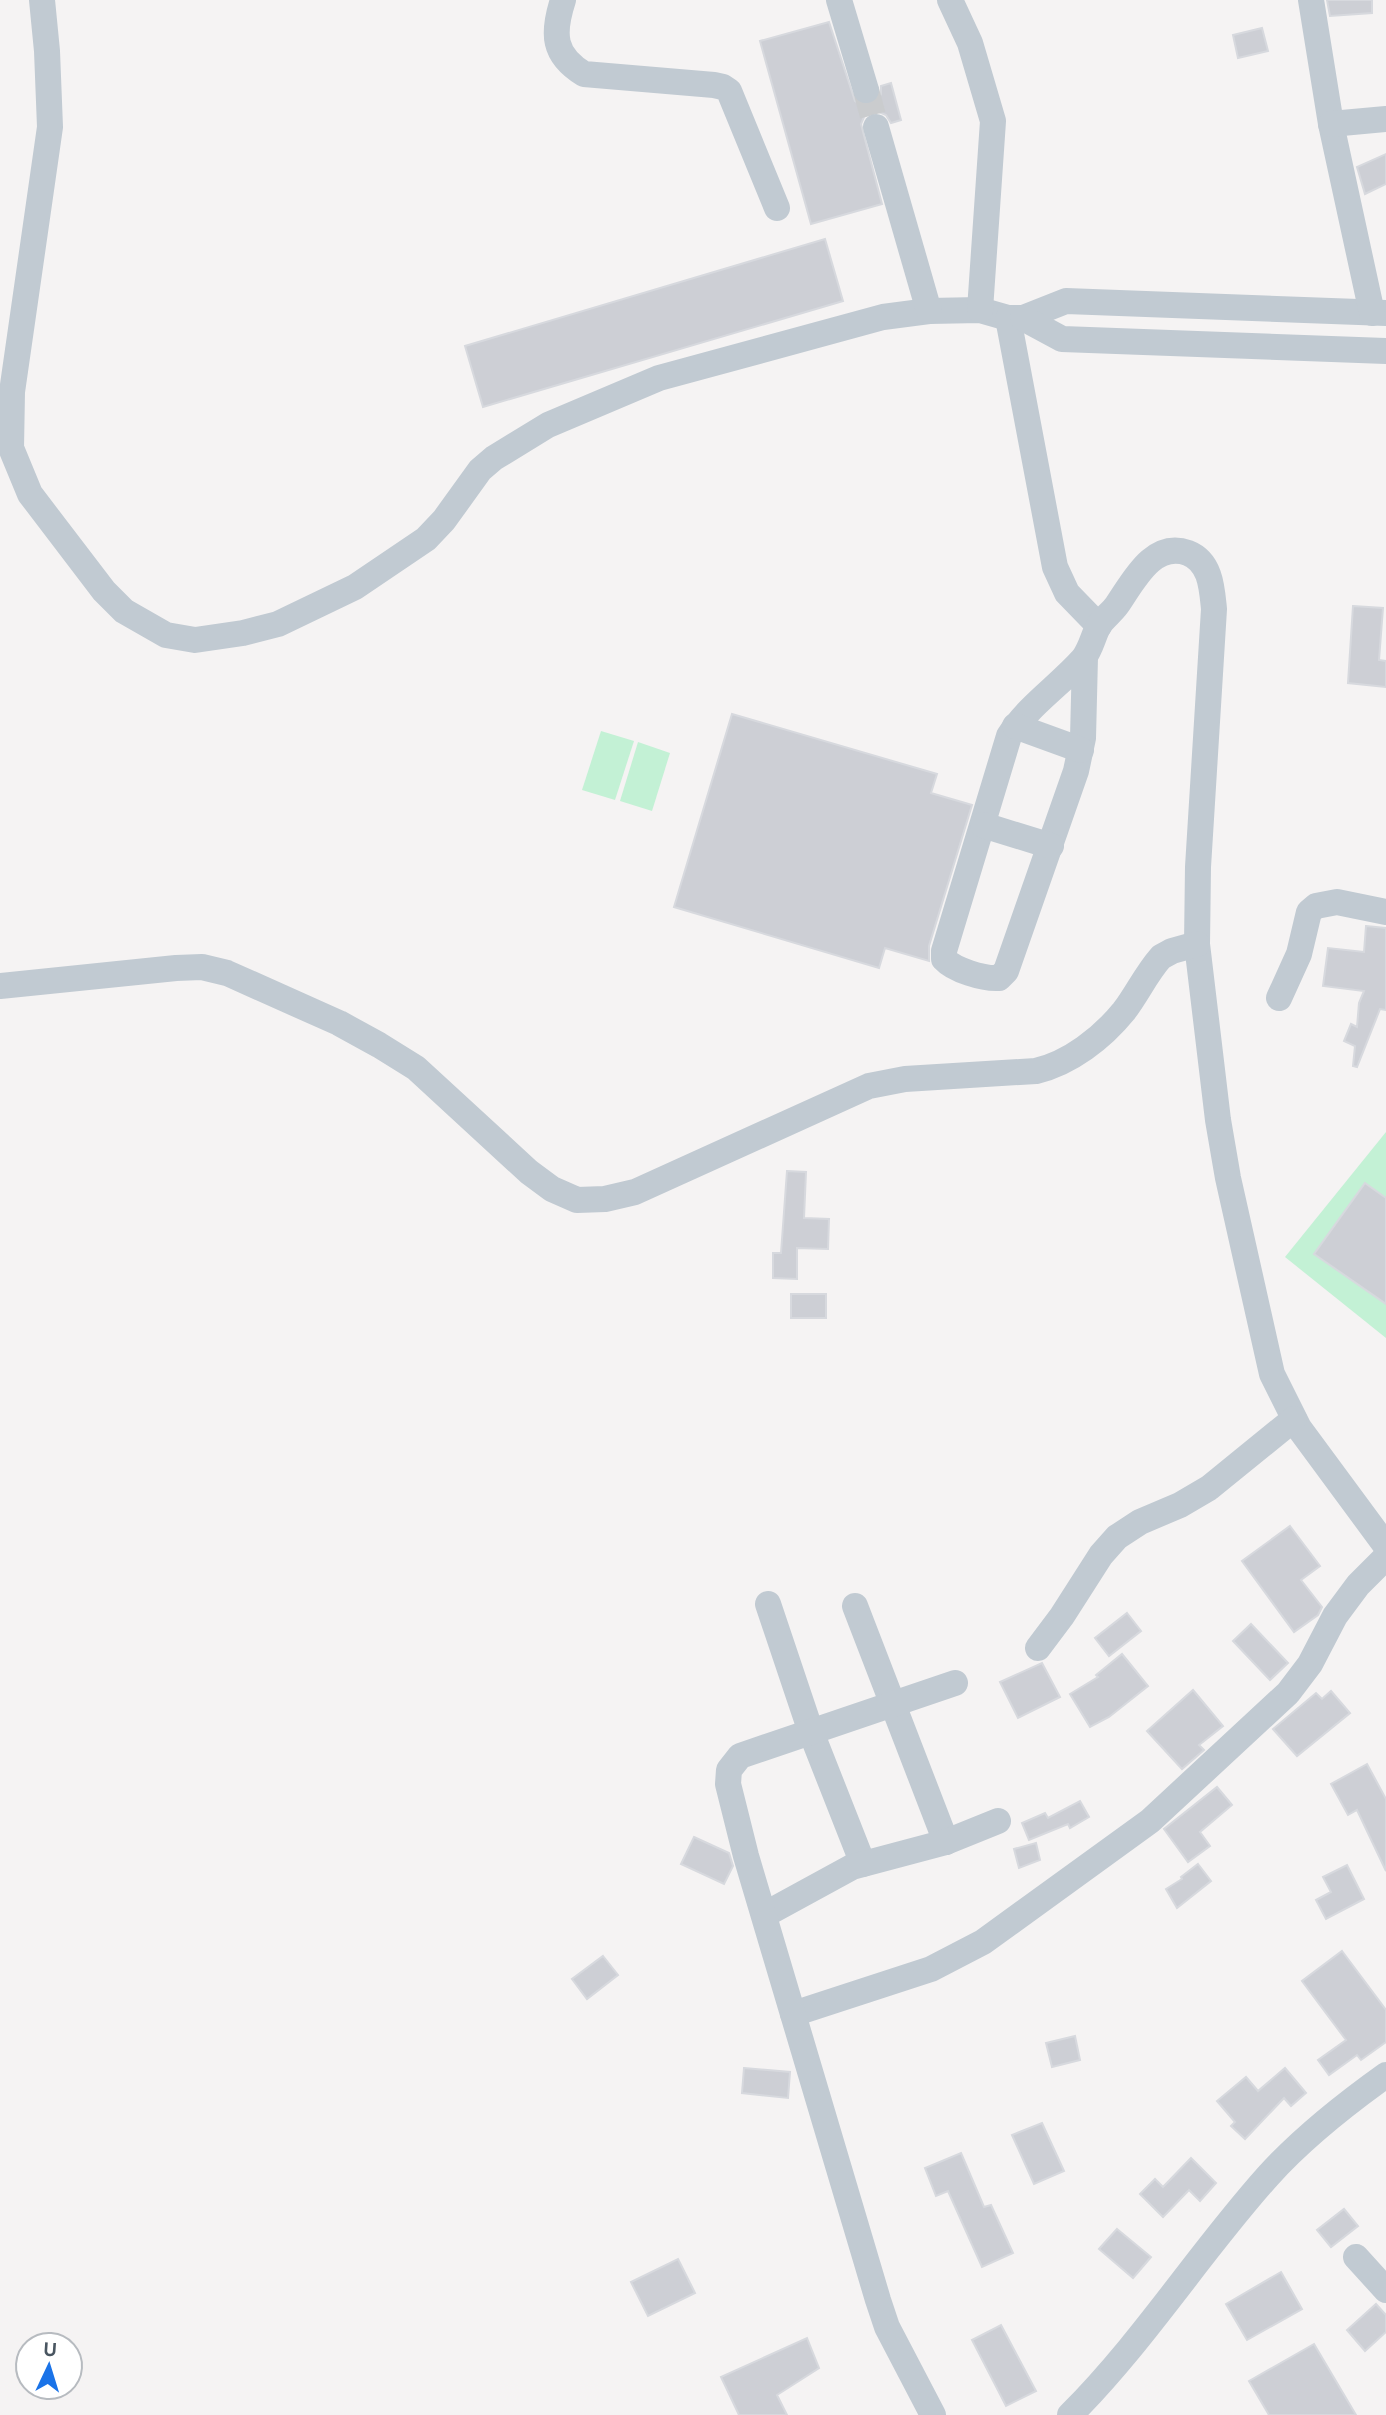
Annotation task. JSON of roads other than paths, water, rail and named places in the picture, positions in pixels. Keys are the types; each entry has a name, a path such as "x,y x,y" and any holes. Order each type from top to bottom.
{"street":[{"path":"42,0 50,127 8,367 10,416 5,454 30,494 104,591 124,611 166,635 187,639 211,639 278,624 355,587 426,539 494,457 548,425 659,378 883,317 929,311 980,310 1016,318 1062,339 1386,351"},
{"path":"563,0 557,38 559,54 568,64 584,74 714,85 729,91 777,208"},
{"path":"839,0 866,90"},
{"path":"950,0 970,43 993,121 980,310"},
{"path":"1016,318 1066,301 1379,313 1331,124 1311,0"},
{"path":"1331,124 1386,119"},
{"path":"876,127 929,311"},
{"path":"1016,318 1055,567 1067,593 1099,626"},
{"path":"1085,657 1081,750 1051,846 1006,971 999,978 982,976 950,964 944,956 1003,750 1015,726 1085,657 1099,626 1151,559 1167,552 1186,552 1194,556 1206,569 1211,582 1214,609 1198,867 1197,944 1218,1120 1228,1178 1272,1374 1294,1419 1386,1546"},
{"path":"1015,726 1081,750"},
{"path":"983,825 1051,846"},
{"path":"1279,998 1299,954 1309,912 1316,905 1337,902 1386,912"},
{"path":"0,986 176,968 202,967 227,973 339,1023 416,1068 529,1172 552,1189 577,1200 605,1199 635,1192 869,1086 905,1079 1036,1071 1054,1067 1073,1057 1114,1022 1161,957 1197,944"},
{"path":"1038,1648 1101,1555 1117,1537 1140,1522 1180,1505 1209,1488 1294,1419"},
{"path":"793,2014 932,1969 983,1942 1150,1821 1288,1693 1310,1664 1335,1616 1358,1585 1386,1557"},
{"path":"768,1604 811,1732 863,1864"},
{"path":"855,1606 946,1842"},
{"path":"933,2415 887,2327 764,1915 728,1784 729,1770 740,1756 955,1683"},
{"path":"764,1915 852,1867 946,1842 998,1821"},
{"path":"1070,2415 1120,2362 1269,2174 1343,2106 1386,2075"},
{"path":"1356,2256 1386,2290"}],"tunnel":[{"path":"866,90 876,127"}]}
